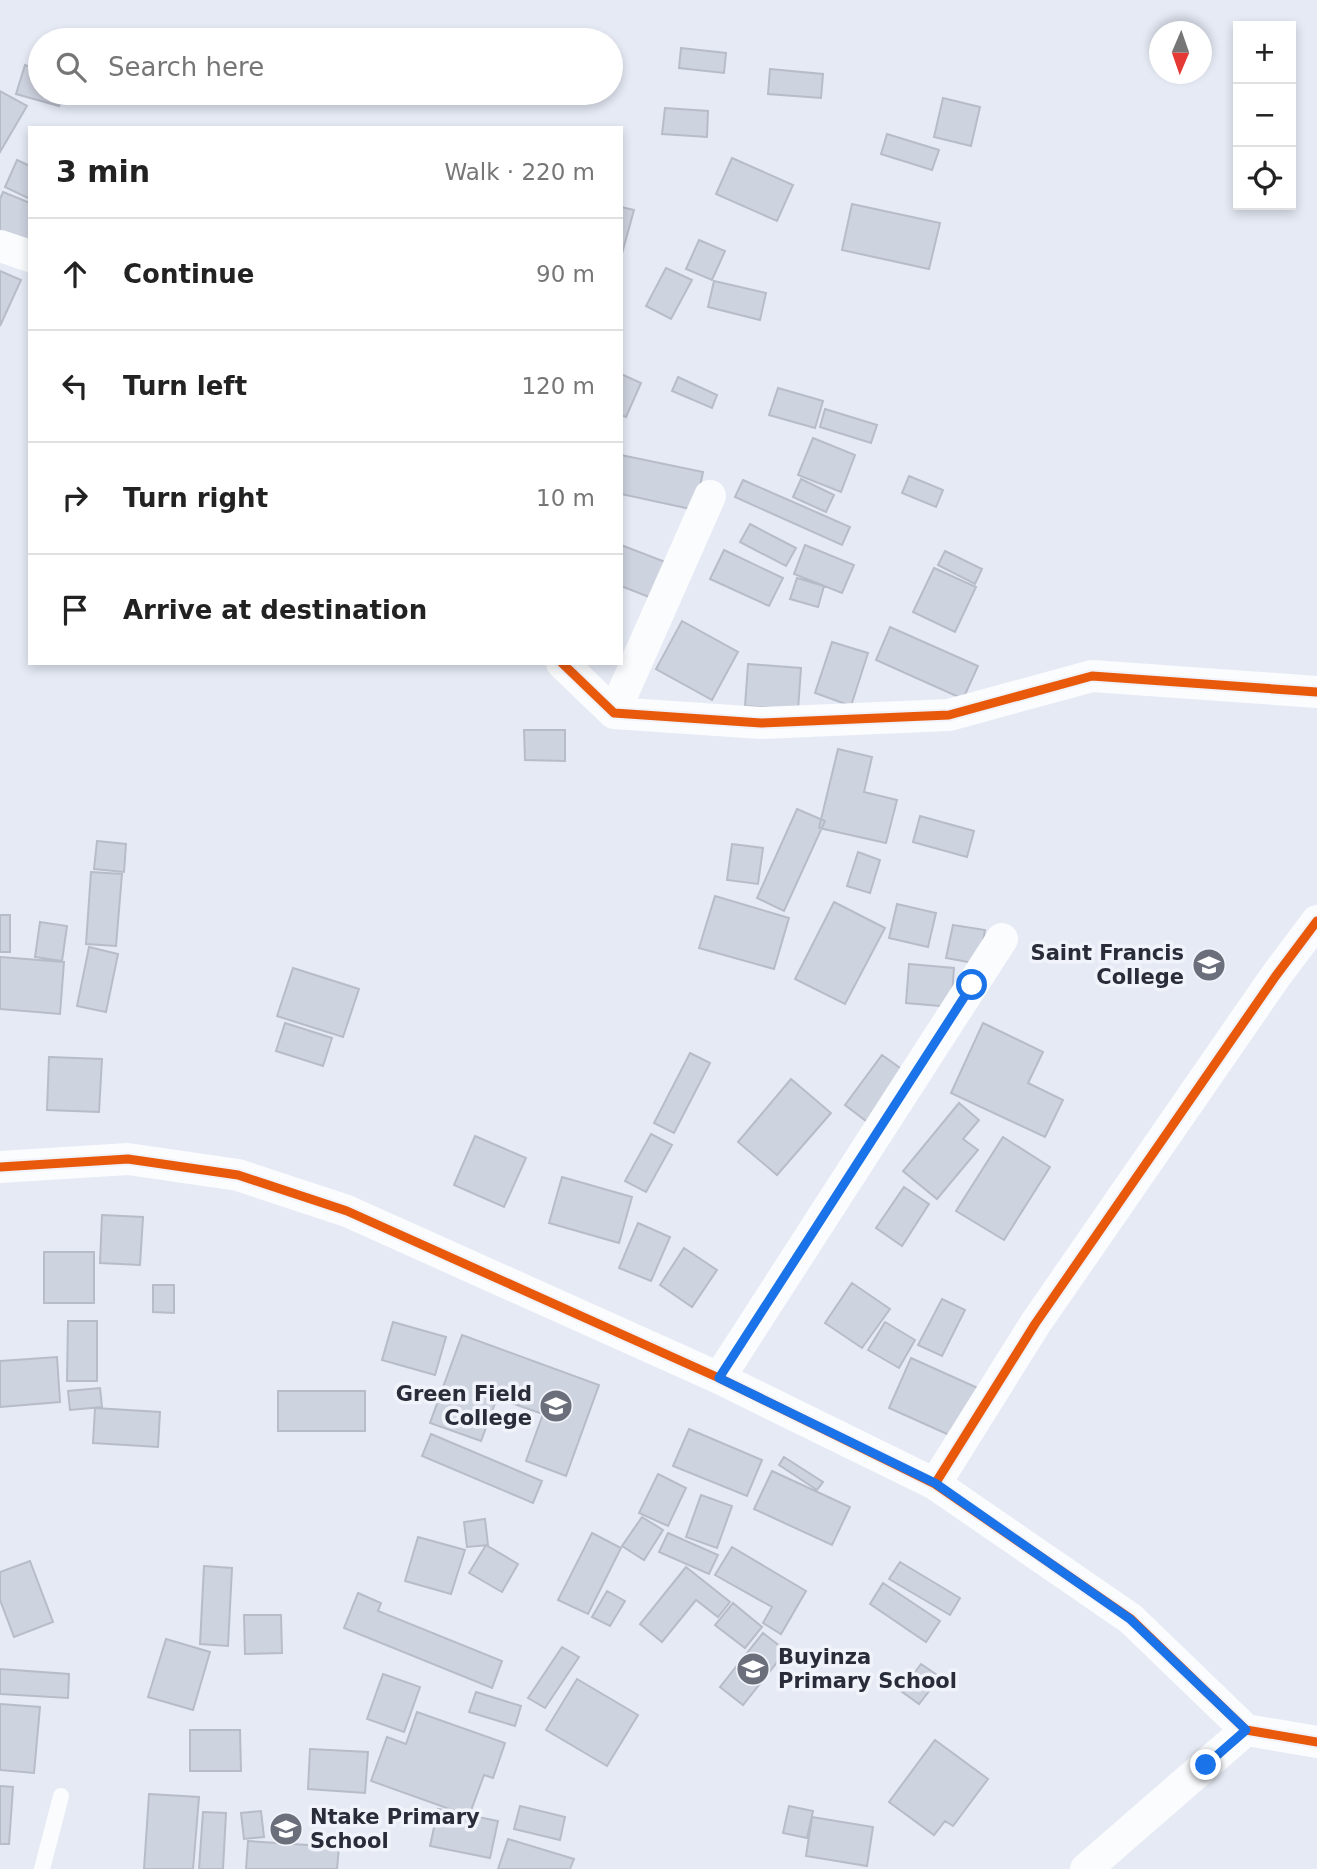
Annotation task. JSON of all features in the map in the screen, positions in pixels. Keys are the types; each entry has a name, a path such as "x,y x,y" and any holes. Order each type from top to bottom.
{"street":[{"path":"0,246 28,255"},
{"path":"614,713 710,496"},
{"path":"564,665 614,713 761,723 950,715 1092,677 1317,692"},
{"path":"935,1483 1035,1324 1275,976 1317,921"},
{"path":"719,1378 1002,939"},
{"path":"0,1167 128,1159 238,1175 347,1211 719,1378 935,1483 1130,1619 1246,1730 1317,1742"},
{"path":"1086,1869 1246,1730"}],"lane":[{"path":"42,1869 61,1796"}],"building":[{"path":"681,48 726,53 724,73 679,68"},
{"path":"25,65 28,66 28,97 16,94"},
{"path":"770,69 823,74 821,98 768,94"},
{"path":"0,91 27,106 0,152"},
{"path":"943,98 980,107 971,146 934,137"},
{"path":"665,108 708,111 707,137 662,134"},
{"path":"887,134 939,150 932,170 881,154"},
{"path":"732,158 793,185 777,221 716,194"},
{"path":"17,160 28,165 28,198 5,187"},
{"path":"3,192 28,202 28,244 0,232 0,199"},
{"path":"852,204 940,223 929,269 842,250"},
{"path":"623,207 634,210 623,250"},
{"path":"699,240 725,251 712,280 686,269"},
{"path":"666,268 692,280 671,319 646,306"},
{"path":"0,271 21,280 0,326"},
{"path":"714,281 766,293 760,320 708,307"},
{"path":"623,375 641,383 626,417 623,416"},
{"path":"678,377 717,395 712,408 672,391"},
{"path":"778,388 823,401 815,428 769,415"},
{"path":"825,409 877,425 871,443 820,427"},
{"path":"813,438 855,455 841,492 798,475"},
{"path":"623,455 703,472 695,510 623,494"},
{"path":"909,476 943,490 936,507 902,493"},
{"path":"801,479 834,495 826,512 793,497"},
{"path":"743,480 850,527 842,545 735,497"},
{"path":"750,524 796,548 786,566 740,542"},
{"path":"805,545 854,565 842,593 794,574"},
{"path":"623,546 668,563 654,599 623,587"},
{"path":"724,550 783,578 769,606 710,579"},
{"path":"945,551 982,569 975,584 938,565"},
{"path":"934,568 976,587 955,632 913,612"},
{"path":"797,578 824,586 818,607 790,599"},
{"path":"682,621 738,652 712,700 656,669"},
{"path":"890,627 978,666 963,699 876,660"},
{"path":"832,642 868,653 851,706 815,693"},
{"path":"748,664 801,668 798,710 745,706"},
{"path":"524,730 565,730 565,761 525,760"},
{"path":"838,749 872,757 864,792 897,800 886,843 819,828"},
{"path":"797,809 825,821 784,911 757,898"},
{"path":"920,816 974,831 967,857 913,842"},
{"path":"97,841 126,844 124,872 94,869"},
{"path":"732,844 763,848 758,884 727,880"},
{"path":"858,852 880,860 870,893 847,886"},
{"path":"91,872 122,874 116,946 86,944"},
{"path":"715,896 789,918 774,969 699,948"},
{"path":"834,902 885,928 845,1004 795,979"},
{"path":"897,904 936,913 928,947 889,938"},
{"path":"0,915 10,915 10,952 0,952"},
{"path":"40,922 67,926 62,961 35,957"},
{"path":"953,925 985,930 979,964 946,958"},
{"path":"89,947 118,954 106,1012 77,1006"},
{"path":"0,957 64,962 60,1014 0,1009"},
{"path":"909,964 954,968 951,1007 906,1003"},
{"path":"293,968 359,989 343,1037 277,1016"},
{"path":"285,1023 332,1038 323,1066 276,1051"},
{"path":"983,1023 1043,1052 1028,1083 1063,1100 1045,1137 951,1093"},
{"path":"690,1053 710,1063 674,1133 654,1123"},
{"path":"882,1055 907,1073 870,1124 845,1105"},
{"path":"49,1057 102,1059 99,1112 47,1110"},
{"path":"791,1079 831,1113 777,1175 738,1142"},
{"path":"959,1103 979,1120 963,1139 978,1150 937,1199 903,1171"},
{"path":"651,1134 672,1145 646,1192 625,1181"},
{"path":"475,1136 526,1158 504,1207 454,1185"},
{"path":"1003,1137 1050,1167 1004,1240 956,1211"},
{"path":"562,1177 632,1197 619,1243 549,1223"},
{"path":"904,1187 929,1204 902,1246 876,1228"},
{"path":"102,1215 143,1217 140,1265 100,1263"},
{"path":"638,1223 670,1237 651,1281 619,1268"},
{"path":"684,1248 717,1270 692,1307 660,1285"},
{"path":"44,1252 94,1252 94,1303 44,1303"},
{"path":"852,1283 890,1309 862,1348 825,1323"},
{"path":"153,1285 174,1285 174,1313 153,1312"},
{"path":"942,1299 965,1310 942,1356 918,1345"},
{"path":"68,1321 97,1321 97,1381 67,1381"},
{"path":"393,1322 446,1337 435,1375 382,1360"},
{"path":"885,1322 915,1340 899,1368 868,1350"},
{"name":"Green Field College","path":"462,1335 599,1385 566,1476 526,1461 543,1414 497,1398 481,1441 430,1423"},
{"path":"57,1357 60,1402 0,1407 0,1361"},
{"path":"911,1358 980,1389 958,1439 889,1408"},
{"path":"100,1388 102,1407 70,1410 68,1391"},
{"path":"278,1391 365,1391 365,1431 278,1431"},
{"path":"95,1408 160,1412 158,1447 93,1443"},
{"path":"689,1429 762,1460 747,1496 673,1466"},
{"path":"431,1434 542,1481 533,1503 422,1456"},
{"path":"784,1457 823,1482 817,1490 779,1465"},
{"path":"772,1471 850,1507 832,1545 754,1509"},
{"path":"658,1474 686,1488 668,1526 639,1513"},
{"path":"701,1495 732,1506 717,1548 686,1537"},
{"path":"642,1517 663,1530 644,1560 622,1546"},
{"path":"485,1519 488,1545 467,1547 464,1522"},
{"path":"592,1533 621,1548 588,1614 558,1600"},
{"path":"668,1533 718,1555 709,1574 659,1552"},
{"path":"418,1537 465,1550 451,1594 405,1581"},
{"path":"486,1545 518,1564 502,1592 469,1573"},
{"path":"732,1547 806,1591 781,1634 763,1623 772,1607 715,1575"},
{"path":"30,1561 53,1622 14,1637 0,1600 0,1572"},
{"path":"900,1562 960,1598 950,1615 889,1579"},
{"path":"204,1566 232,1568 228,1646 200,1644"},
{"path":"686,1567 730,1602 718,1617 696,1600 662,1642 640,1624"},
{"path":"883,1583 940,1621 926,1642 870,1604"},
{"path":"607,1591 625,1601 610,1626 592,1617"},
{"path":"358,1593 381,1603 378,1611 502,1661 492,1688 344,1628"},
{"path":"733,1603 762,1627 745,1648 715,1625"},
{"path":"244,1615 281,1615 282,1653 245,1654"},
{"name":"Buyinza Primary School","path":"763,1633 786,1651 743,1705 720,1687"},
{"path":"166,1639 210,1652 193,1710 148,1697"},
{"path":"562,1647 579,1657 545,1708 528,1698"},
{"path":"921,1664 940,1677 919,1704 901,1691"},
{"path":"0,1669 69,1674 68,1698 0,1694"},
{"path":"383,1674 420,1687 404,1732 367,1719"},
{"path":"577,1679 638,1715 607,1766 546,1730"},
{"path":"476,1692 521,1706 515,1726 469,1712"},
{"path":"0,1704 40,1707 34,1773 0,1770"},
{"path":"417,1712 505,1743 493,1778 484,1775 469,1816 371,1781 387,1737 406,1744"},
{"path":"190,1730 240,1730 241,1771 190,1771"},
{"path":"935,1740 988,1779 953,1826 945,1821 934,1835 889,1802"},
{"path":"310,1749 368,1752 365,1793 308,1789"},
{"path":"0,1786 13,1787 9,1844 0,1844"},
{"path":"149,1794 199,1797 193,1869 144,1869"},
{"path":"520,1806 565,1817 560,1840 514,1829"},
{"path":"789,1806 813,1811 807,1838 783,1833"},
{"path":"438,1809 498,1821 490,1858 430,1846"},
{"path":"261,1811 264,1837 244,1839 241,1813"},
{"path":"203,1812 226,1813 223,1869 199,1869"},
{"path":"812,1817 873,1827 867,1866 806,1856"},
{"path":"508,1839 574,1859 570,1869 498,1869"},
{"path":"248,1841 339,1847 337,1869 246,1869"}],"cycle path":[{"path":"564,665 614,713 761,723 949,715 1092,676 1317,692"},
{"path":"935,1484 1035,1324 1275,977 1317,921"},
{"path":"0,1167 128,1159 238,1175 347,1211 719,1378 935,1484 1131,1619 1246,1730 1317,1742"}],"place":[{"name":"Saint Francis College","path":"1209,965"},
{"name":"Green Field College","path":"556,1406"},
{"name":"Buyinza Primary School","path":"753,1669"},
{"name":"Ntake Primary School","path":"286,1829"}],"route":[{"path":"972,985 719,1378 935,1483 1130,1619 1246,1730 1206,1765"}]}
